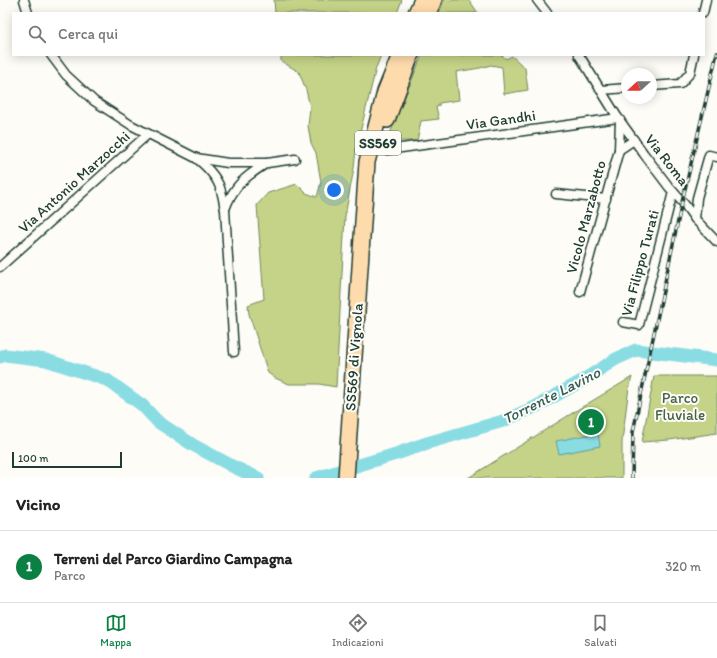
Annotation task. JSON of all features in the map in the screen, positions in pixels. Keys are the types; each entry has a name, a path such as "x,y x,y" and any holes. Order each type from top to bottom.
{"highway":[{"name":"SS569 di Vignola","path":"346,478 367,162 385,92 400,56"},
{"name":"SS569 di Vignola","path":"362,236 374,154 412,56"}],"street":[{"path":"24,0 28,12"},
{"path":"537,0 547,12"},
{"path":"703,12 706,0"},
{"path":"52,56 66,75 94,101 131,126 196,158 205,165 215,178 221,190 225,210 234,352"},
{"name":"Via Roma","path":"580,56 634,140 673,192 695,219 717,242"},
{"path":"657,86 680,84 690,73 694,56"},
{"path":"601,90 621,88"},
{"name":"Vicolo Marzabotto","path":"580,292 619,150 619,119"},
{"name":"Via Gandhi","path":"387,150 619,119"},
{"name":"Via Antonio Marzocchi","path":"0,267 148,134"},
{"name":"Vicolo Marzabotto","path":"619,150 634,140"},
{"path":"695,219 697,198 708,155 717,158"},
{"path":"196,158 228,163 267,163 295,159"},
{"path":"225,210 229,198 239,183 249,174 267,163"},
{"name":"Via Filippo Turati","path":"623,322 639,325 673,192"},
{"path":"556,194 606,199"},
{"path":"685,205 691,204 697,198"}],"green space":[{"path":"274,0 402,0 397,12 275,12"},
{"path":"444,0 469,0 477,12 439,12"},
{"path":"281,56 381,56 376,68 356,149 345,216 336,387 319,384 289,384 268,373 249,314 248,305 264,299 257,205 268,193 297,184 306,193 317,197 321,182 316,153 311,143 308,126 310,107 306,90 299,72 281,61"},
{"path":"422,56 503,56 506,59 512,56 525,68 528,90 504,94 502,67 491,65 456,72 459,100 439,103 439,106 436,107 439,119 421,121 417,141 387,141"},
{"name":"Parco Fluviale","path":"654,376 717,376 717,433 669,440 642,442"},
{"path":"632,377 629,387 622,441 622,478 468,478 587,404"}],"water":[{"path":"598,433 600,446 559,454 556,441"}],"waterway":[{"name":"Torrente Lavino","path":"316,478 503,421 535,407 580,382 616,359 636,350 717,360"},
{"name":"Torrente Lavino","path":"0,357 5,355 46,360 107,380 142,405 158,422 193,445 258,478"}],"railway":[{"path":"632,478 633,432 682,202 717,53"}],"place":[{"name":"Terreni del Parco Giardino Campagna","path":"591,422"}]}
